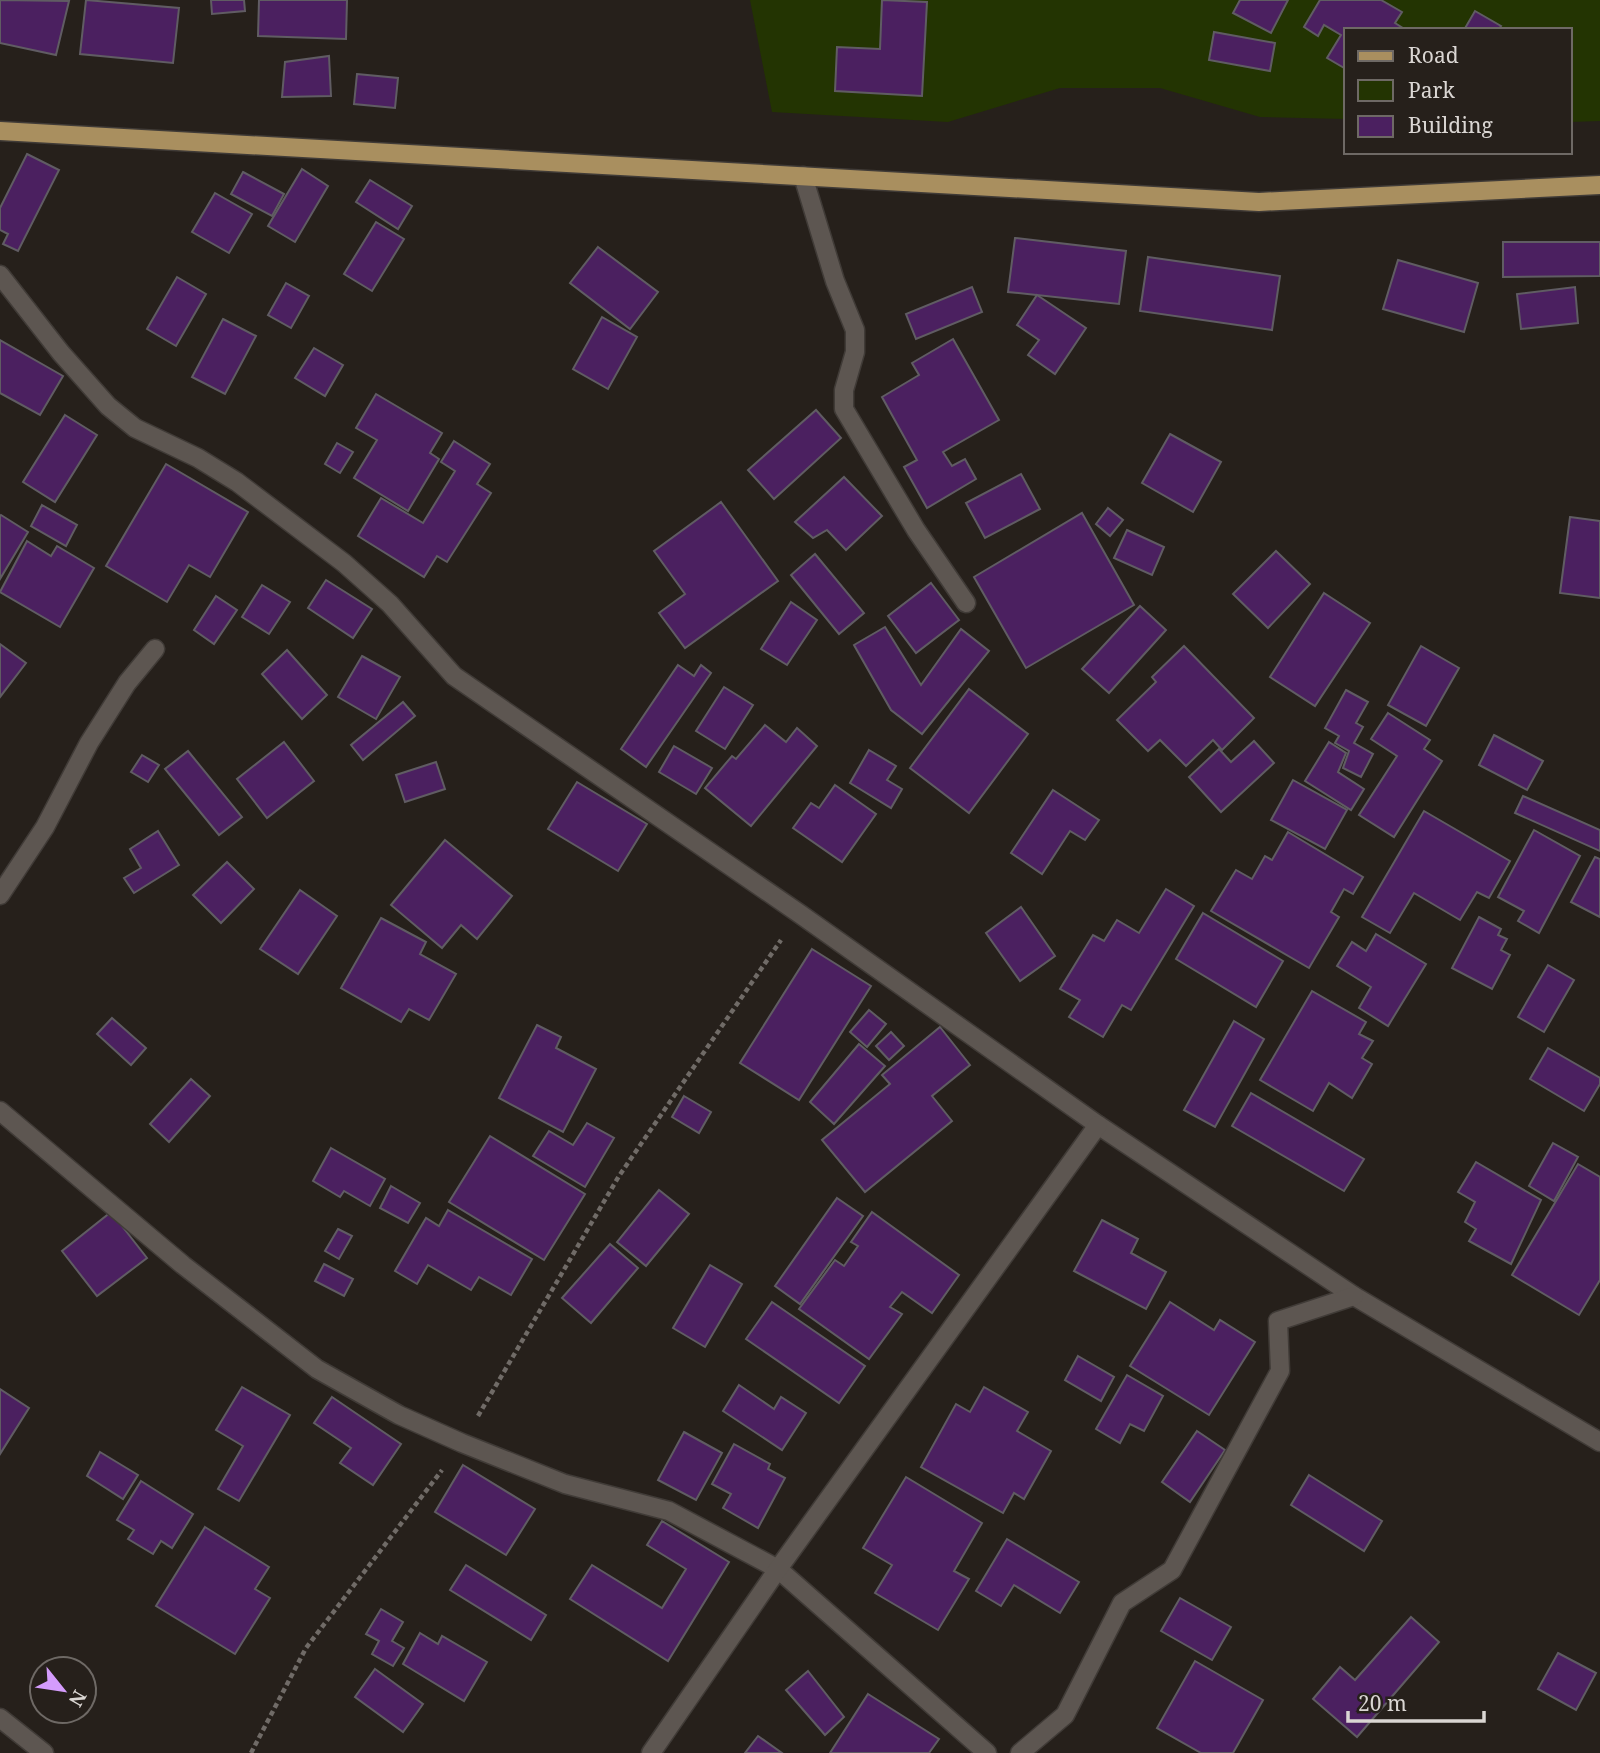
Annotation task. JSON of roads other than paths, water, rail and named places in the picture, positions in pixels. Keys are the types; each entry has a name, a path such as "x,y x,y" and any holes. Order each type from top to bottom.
{"main road":[{"path":"0,131 1259,202 1600,185"}],"street":[{"path":"803,176 835,281 855,330 855,352 844,390 844,409 916,530 966,603"},
{"path":"0,275 61,353 108,406 135,428 198,458 237,482 344,563 390,604 454,676 800,914 1098,1125 1354,1296 1600,1443"},
{"path":"0,895 45,827 89,743 127,683 155,649"},
{"path":"0,1111 183,1265 317,1369 399,1415 462,1443 565,1483 669,1511 778,1569 987,1753"},
{"path":"650,1753 778,1569 1098,1125"},
{"path":"1020,1753 1065,1715 1122,1603 1172,1570 1280,1371 1278,1321 1354,1296"},
{"path":"0,1718 44,1753"}]}
